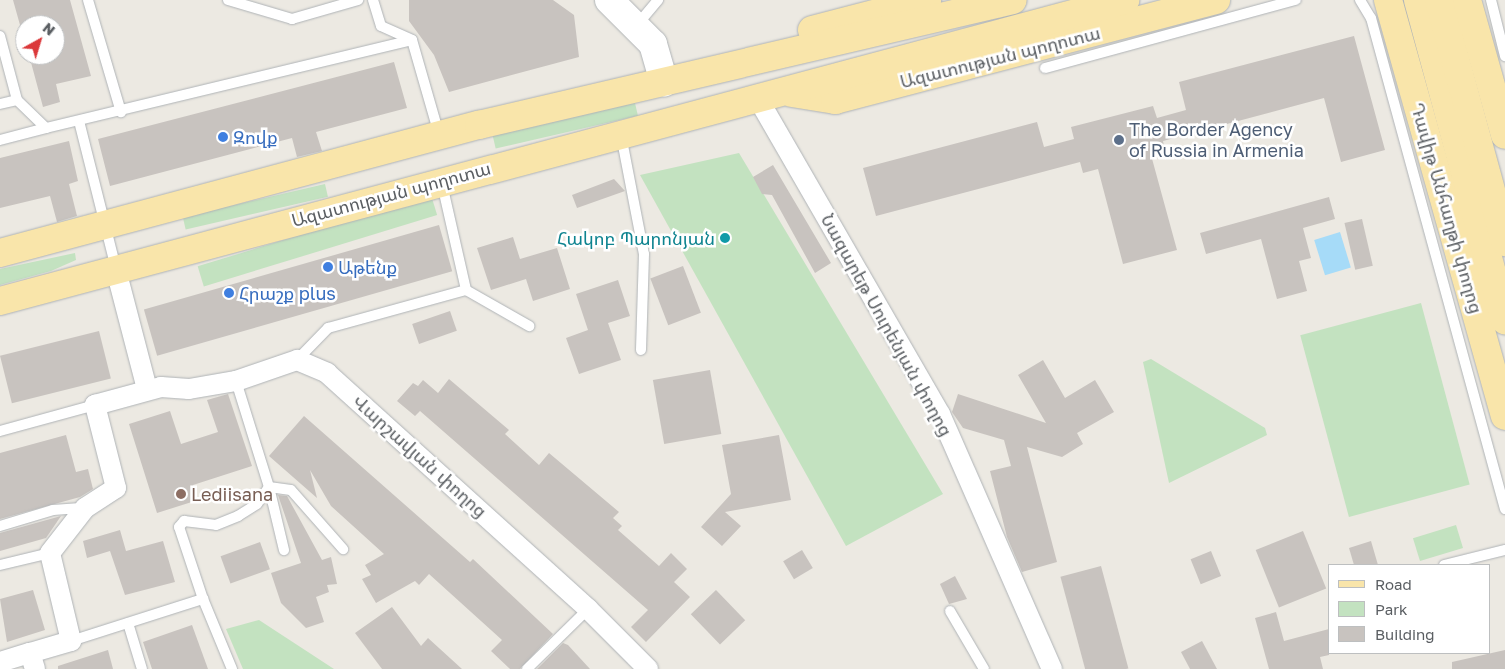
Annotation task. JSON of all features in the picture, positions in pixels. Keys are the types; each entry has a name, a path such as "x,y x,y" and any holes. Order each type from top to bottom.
{"main road":[{"path":"609,0 653,44 664,82"},
{"path":"773,59 812,30 927,0"},
{"path":"0,253 479,125 773,59 1013,0"},
{"name":"Ազատության պողոտա","path":"0,301 620,132 1125,0"},
{"name":"Ազատության պողոտա","path":"770,94 835,100 1216,0"},
{"name":"Դավիթ Անհաղթի փողոց","path":"1388,0 1505,416"},
{"path":"1468,0 1505,135"},
{"name":"Դավիթ Անհաղթի փողոց","path":"1425,1 1505,242"},
{"name":"Դավիթ Անհաղթի փողոց","path":"1425,1 1505,320"},
{"path":"479,125 490,167"}],"street":[{"name":"Նազարեթ Սուրենյան փողոց","path":"770,94 940,414 1052,669"},
{"path":"116,270 146,389"},
{"path":"0,662 33,661 71,641 50,553 86,508 112,493 116,484 95,405 146,389 236,381 297,360"},
{"name":"Վարշավյան փողոց","path":"297,360 327,373 588,608 648,669"}],"lane":[{"path":"88,0 121,112"},
{"path":"228,0 292,19 358,0"},
{"path":"373,0 381,26 412,40 440,136"},
{"path":"636,26 658,0"},
{"path":"1045,68 1296,0"},
{"path":"1360,0 1371,18 1505,509"},
{"path":"1491,0 1505,56"},
{"path":"0,36 17,100 46,128"},
{"path":"0,140 412,40"},
{"path":"0,104 17,100"},
{"path":"79,121 116,270"},
{"path":"620,132 644,254 641,350"},
{"path":"441,180 466,290"},
{"path":"297,360 328,328 466,290 529,326"},
{"path":"236,381 269,487 284,550"},
{"path":"0,432 95,405"},
{"path":"269,487 291,490 342,548"},
{"path":"232,669 203,599 178,527 184,521 216,524 238,516 256,504 269,487"},
{"path":"0,526 53,510 86,508"},
{"path":"1448,564 1505,550"},
{"path":"0,565 50,553"},
{"path":"71,641 203,599"},
{"path":"527,669 588,608"},
{"path":"950,611 984,669"},
{"path":"128,623 142,669"}],"green space":[{"path":"635,103 638,116 496,149 493,136"},
{"path":"739,153 943,494 846,546 640,175"},
{"path":"325,184 328,197 186,230 183,217"},
{"path":"431,195 437,215 204,286 198,266"},
{"path":"75,253 76,260 51,271 0,285 0,269"},
{"path":"1421,303 1470,485 1349,517 1300,335"},
{"path":"1151,359 1265,428 1267,435 1169,483 1143,362"},
{"path":"1456,525 1463,548 1420,561 1413,538"},
{"path":"259,620 334,669 243,669 226,629"}],"water":[{"path":"1340,232 1351,267 1325,275 1314,240"}],"building":[{"path":"13,0 70,0 91,76 56,84 60,102 43,107 32,65 65,65 65,15 17,15"},
{"path":"409,0 553,0 574,15 579,57 449,92 434,55 409,21"},
{"path":"1354,36 1385,150 1341,162 1324,98 1163,141 1165,151 1151,155 1177,250 1123,264 1098,169 1083,173 1080,162 876,216 863,168 1037,122 1044,147 1074,139 1071,127 1153,106 1157,118 1186,110 1179,82"},
{"path":"394,62 407,108 316,132 322,151 297,157 292,138 110,186 98,139"},
{"path":"69,141 78,181 69,184 77,216 57,222 50,196 0,208 0,158"},
{"path":"773,165 831,263 815,273 772,195 762,194 753,177"},
{"path":"614,179 625,191 577,208 572,195"},
{"path":"1329,197 1335,219 1303,228 1311,258 1299,261 1307,291 1277,299 1261,239 1206,254 1200,233"},
{"path":"1362,219 1373,266 1355,270 1344,223"},
{"path":"439,225 452,271 157,356 144,310"},
{"path":"513,237 520,259 557,248 570,289 533,301 526,279 491,290 477,248"},
{"path":"683,266 701,313 668,325 650,279"},
{"path":"618,280 630,316 608,323 621,360 579,374 566,338 588,330 576,294"},
{"path":"450,311 457,331 419,344 412,324"},
{"path":"99,331 111,379 12,403 0,356"},
{"path":"1043,360 1065,398 1095,380 1114,412 1077,433 1083,444 1062,457 1027,447 1057,562 1022,572 1007,537 990,471 1011,466 1004,440 963,428 952,412 958,394 1046,423 1018,375"},
{"path":"710,370 721,434 664,444 653,380"},
{"path":"449,379 509,430 505,434 539,465 549,453 619,512 613,518 622,526 618,530 659,566 671,553 687,569 674,582 690,597 646,642 631,627 648,610 420,411 415,416 397,401 413,383 418,386 423,380 438,393"},
{"path":"228,394 252,466 193,485 198,500 157,513 129,424 170,411 181,444 218,432 207,400"},
{"path":"304,416 470,562 473,559 553,634 520,669 510,669 491,651 502,640 429,574 419,585 415,581 376,603 362,579 371,575 365,565 384,554 331,506 310,470 317,498 269,456"},
{"path":"66,435 76,472 88,469 93,489 80,497 0,519 0,453"},
{"path":"779,435 791,500 725,512 741,526 722,546 701,527 731,494 722,445"},
{"path":"278,495 287,496 322,560 331,557 337,584 327,585 329,592 316,597 324,622 306,628 281,603 271,573 301,563"},
{"path":"61,516 46,538 0,551 0,533"},
{"path":"120,530 126,551 163,541 175,582 125,595 110,551 87,558 83,541"},
{"path":"1303,531 1326,588 1279,608 1256,550"},
{"path":"1371,541 1378,564 1354,564 1349,548"},
{"path":"260,542 270,569 230,584 221,556"},
{"path":"802,550 813,568 794,579 783,561"},
{"path":"1211,551 1221,576 1201,584 1191,559"},
{"path":"1101,566 1128,668 1085,669 1060,577"},
{"path":"955,576 967,599 949,604 940,584"},
{"path":"33,590 45,630 7,642 0,599"},
{"path":"716,590 745,620 720,645 691,614"},
{"path":"392,607 421,646 428,638 462,669 382,669 355,633"},
{"path":"1276,612 1284,641 1328,629 1329,655 1320,657 1323,669 1269,669 1255,618"},
{"path":"192,625 208,669 152,669 143,642"},
{"path":"1202,641 1217,669 1190,669 1181,652"},
{"path":"563,643 568,645 590,669 537,669"},
{"path":"108,650 113,669 58,669 58,666"},
{"path":"1505,650 1505,669 1452,669 1452,662"}],"place":[{"name":"Զովք","path":"223,137"},
{"name":"The Border Agency of Russia in Armenia","path":"1119,140"},
{"name":"Հակոբ Պարոնյան","path":"725,238"},
{"name":"Աթենք","path":"328,267"},
{"name":"Հրաշք plus","path":"229,293"},
{"name":"Lediisana","path":"181,494"}]}
